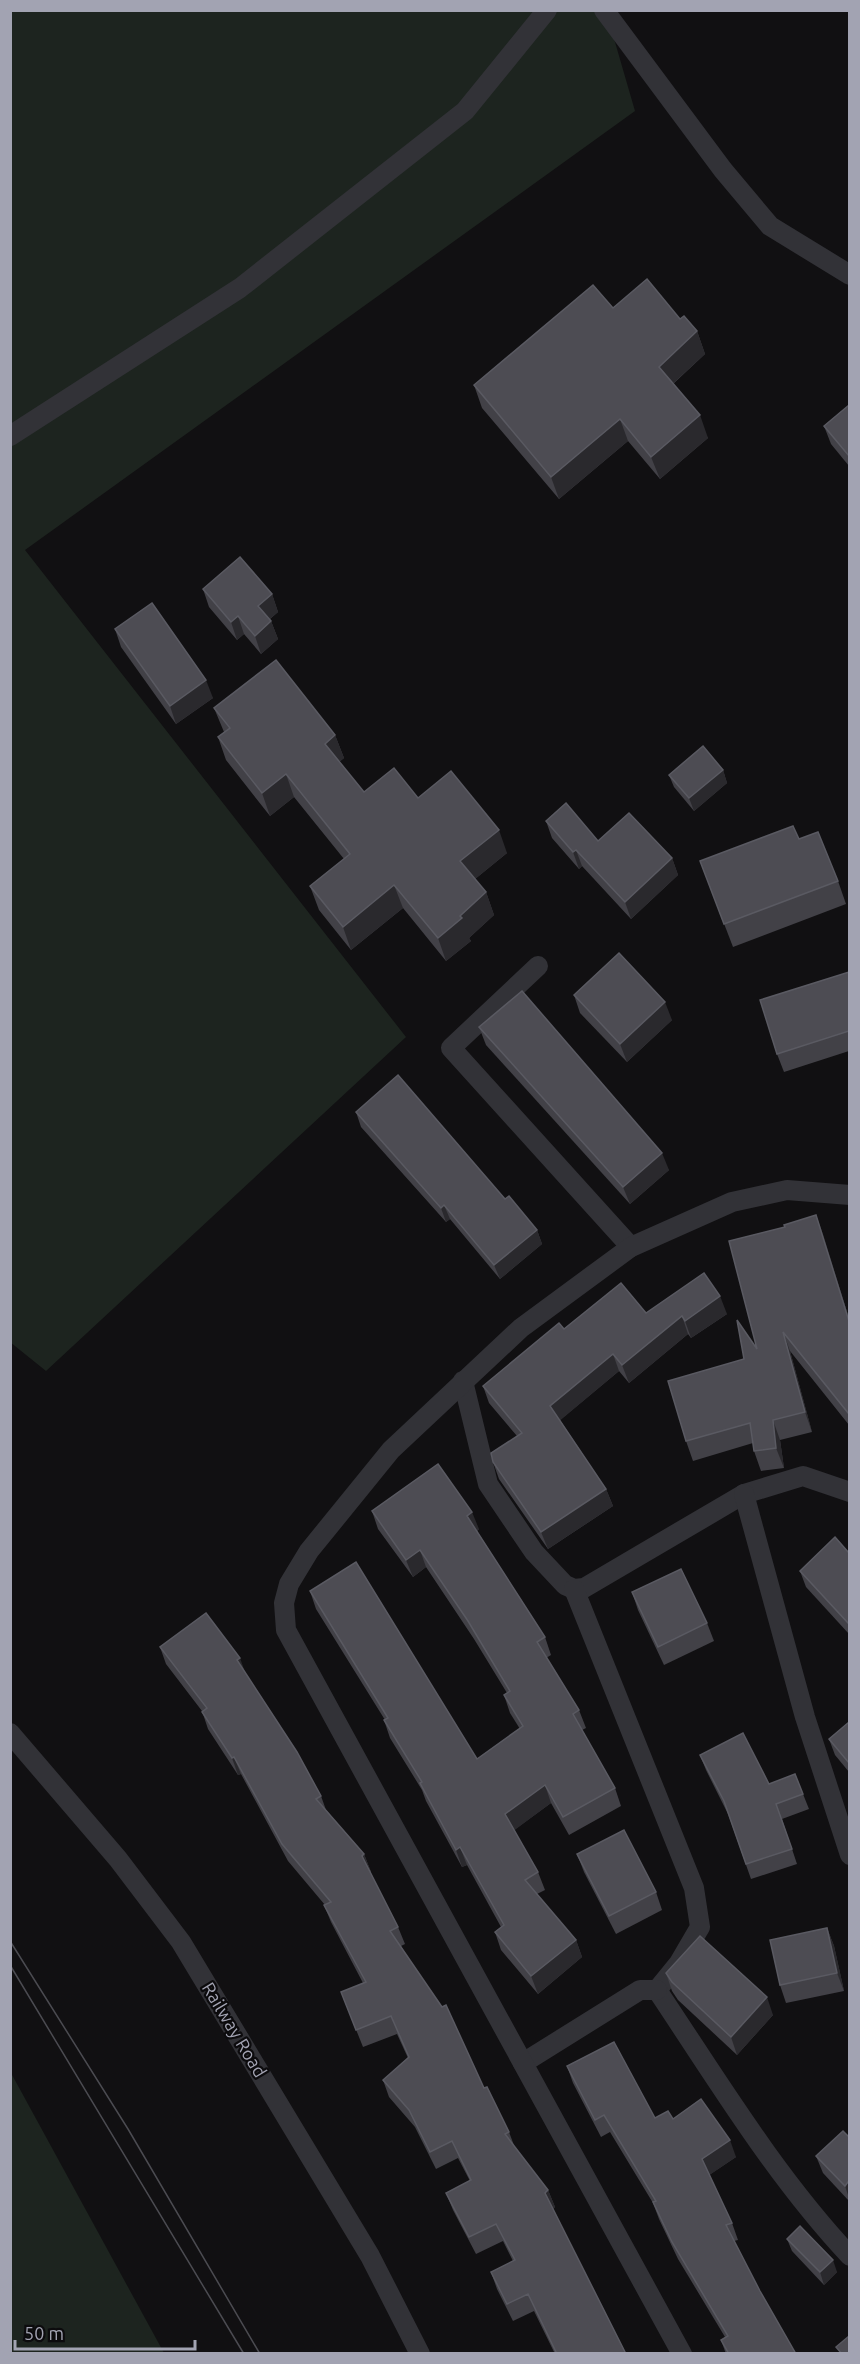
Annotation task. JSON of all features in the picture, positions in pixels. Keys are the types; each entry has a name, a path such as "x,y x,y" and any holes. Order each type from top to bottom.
{"street":[{"path":"10,436 240,288 465,111 547,10"},
{"path":"604,10 723,170 770,226 849,274"},
{"path":"538,966 451,1048 631,1247"},
{"path":"682,2354 286,1630 284,1603 289,1584 309,1551 391,1450 521,1328 631,1247 732,1202 759,1195 787,1190 849,1195"},
{"path":"463,1381 488,1484 534,1552 565,1585 574,1589 584,1588 744,1494 803,1476 849,1492"},
{"path":"744,1494 806,1717 849,1855"},
{"path":"574,1589 694,1888 700,1927 679,1963 657,1990"},
{"name":"Railway Road","path":"10,1732 118,1859 181,1942 370,2256 420,2354"},
{"path":"524,2063 640,1990 657,1990"},
{"path":"657,1990 746,2126 820,2224 849,2256"}],"shaded area":[{"path":"10,11 606,11 635,111 25,550 406,1037 46,1371 10,1342"},
{"path":"11,2073 164,2353 11,2353"}],"building":[{"path":"647,279 680,319 684,316 697,331 659,367 700,415 651,457 620,419 551,477 474,385 593,285 613,308"},
{"path":"849,405 849,456 824,426"},
{"path":"240,557 272,594 258,606 271,621 255,636 238,616 231,622 203,589"},
{"path":"152,603 206,680 170,706 115,629"},
{"path":"276,660 335,735 325,744 364,792 394,768 418,798 451,771 499,830 460,861 486,892 460,916 462,918 438,938 394,885 343,927 310,886 350,854 286,774 262,793 218,737 230,728 214,708"},
{"path":"703,746 723,770 689,798 669,775"},
{"path":"566,803 598,841 629,813 672,858 625,902 576,850 573,852 546,821"},
{"path":"793,826 799,839 818,832 838,881 724,924 700,861"},
{"path":"619,953 665,1002 620,1044 574,995"},
{"path":"849,972 849,1031 777,1054 760,1000"},
{"path":"522,991 662,1153 623,1187 479,1027"},
{"path":"398,1075 505,1199 509,1196 537,1230 494,1265 444,1205 441,1208 356,1112"},
{"path":"816,1215 849,1321 849,1414 783,1332 805,1412 773,1420 776,1448 754,1451 750,1423 686,1441 668,1381 744,1359 737,1320 757,1349 729,1241 785,1227 784,1225"},
{"path":"704,1273 720,1296 685,1321 682,1316 622,1365 613,1354 550,1406 606,1489 541,1532 493,1462 491,1453 522,1433 483,1386 559,1323 564,1329 621,1283 646,1313"},
{"path":"438,1464 472,1512 467,1516 545,1637 537,1642 579,1710 573,1714 615,1788 563,1817 545,1785 505,1814 538,1872 525,1880 576,1940 531,1976 495,1932 504,1925 460,1847 456,1850 420,1783 422,1782 384,1720 388,1718 310,1591 356,1562 477,1759 523,1726 504,1695 510,1691 468,1621 420,1550 406,1560 372,1511"},
{"path":"835,1537 849,1553 849,1624 800,1571"},
{"path":"681,1569 707,1623 658,1647 632,1592"},
{"path":"206,1613 240,1658 237,1660 297,1752 321,1796 316,1799 364,1854 362,1856 398,1927 390,1931 442,2007 446,2005 484,2088 487,2087 509,2132 505,2134 548,2190 545,2193 626,2354 557,2354 528,2294 507,2304 491,2272 515,2260 496,2224 469,2237 446,2193 471,2180 452,2141 430,2152 409,2110 383,2080 409,2057 391,2016 356,2030 341,1992 366,1982 324,1905 331,1902 282,1844 234,1757 232,1758 202,1712 207,1708 160,1647"},
{"path":"849,1722 849,1763 829,1739"},
{"path":"743,1733 769,1784 795,1774 803,1794 776,1804 792,1849 746,1864 724,1801 700,1755"},
{"path":"624,1830 656,1892 609,1916 577,1854"},
{"path":"827,1928 837,1973 780,1985 770,1940"},
{"path":"700,1936 767,1997 731,2037 672,1982 666,1973"},
{"path":"614,2042 655,2118 668,2111 673,2119 701,2099 730,2140 702,2159 732,2223 726,2225 796,2354 729,2354 721,2340 728,2336 672,2242 653,2202 656,2201 604,2115 595,2120 567,2066"},
{"path":"843,2131 849,2137 849,2184 848,2182 845,2186 816,2156"},
{"path":"800,2226 833,2260 820,2272 787,2239"},
{"path":"849,2336 849,2354 842,2354 836,2347"}],"tram line":[{"path":"10,1941 128,2129 260,2354"},
{"path":"10,1965 244,2354"}]}
